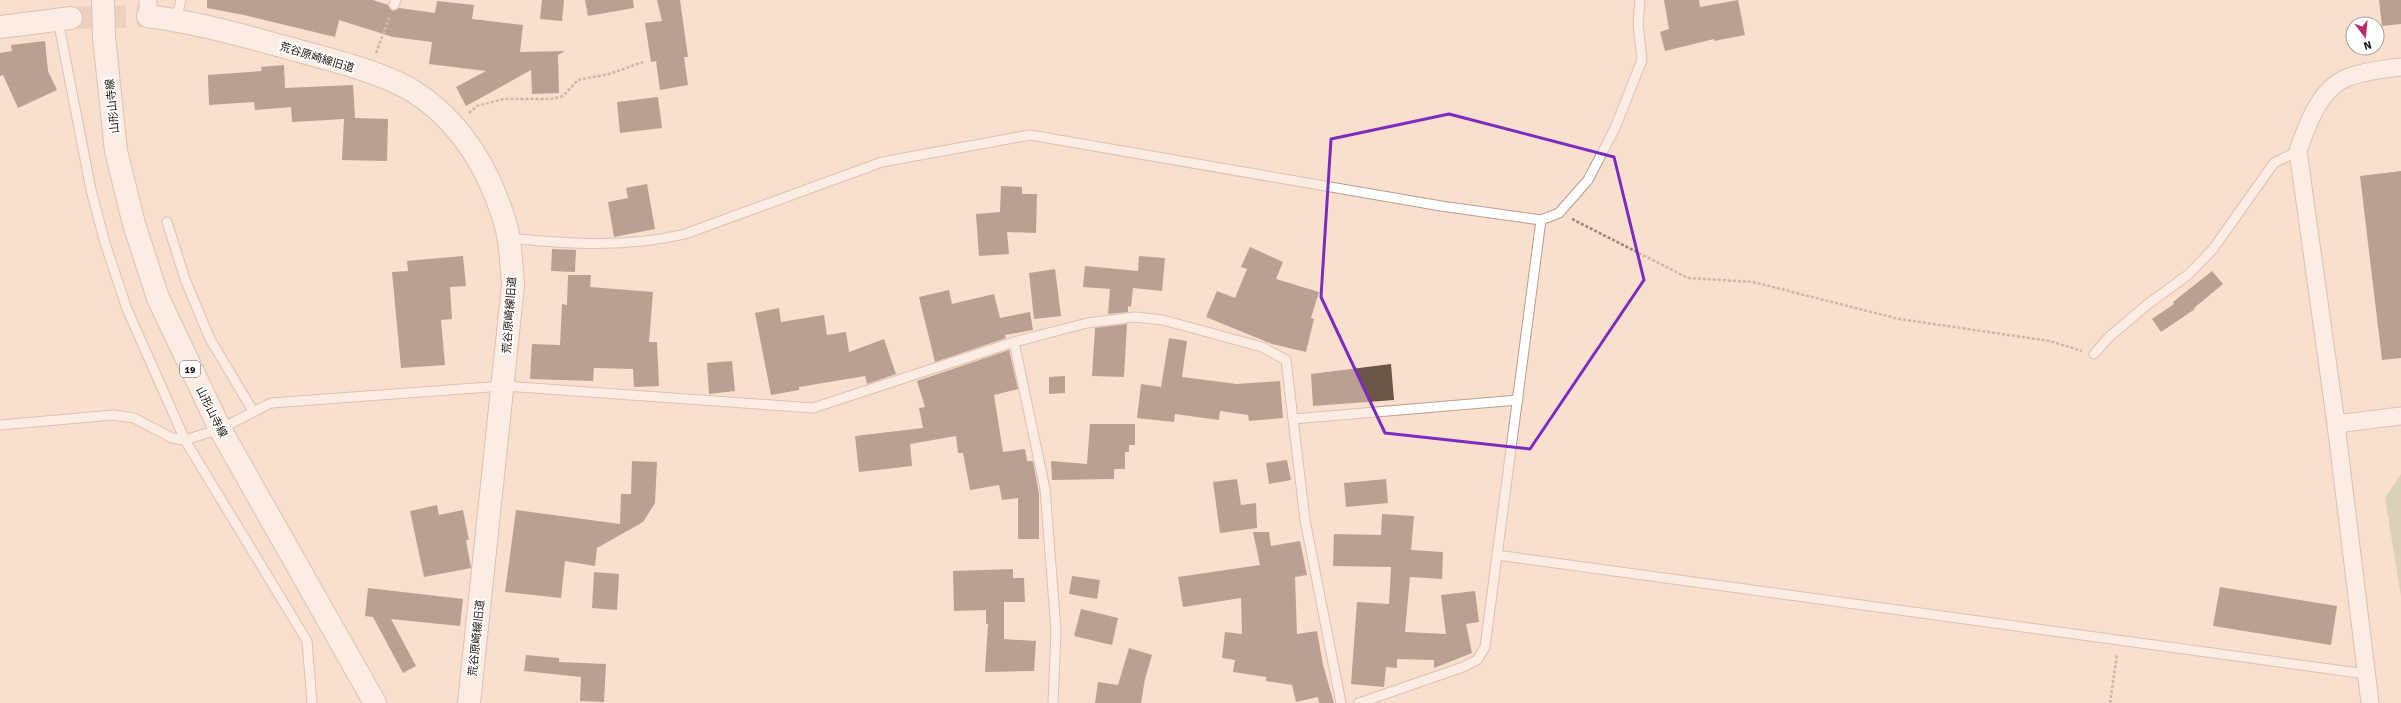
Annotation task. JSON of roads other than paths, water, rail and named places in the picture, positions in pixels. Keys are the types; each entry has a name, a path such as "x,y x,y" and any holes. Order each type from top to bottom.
{"street":[{"name":"山形山寺線","path":"103,0 104,37 116,151 134,224 158,298 220,429 375,703"},
{"name":"荒谷原崎線旧道","path":"148,8 178,10 256,39 329,59 412,91 434,106 453,125 480,160 501,210 509,238 513,285 469,703"},
{"path":"0,27 64,19"},
{"path":"2370,703 2336,424 2298,151 2308,122 2329,90 2348,77 2401,67"},
{"path":"2336,424 2401,416"}],"lane":[{"path":"509,238 581,245 656,241 685,234 882,162 1030,135 1426,203 1541,220 1559,213 1588,180 1615,128 1642,60 1638,24 1640,0"},
{"path":"64,19 91,190 105,243 127,309 184,440 306,641 312,703"},
{"path":"2094,354 2109,338 2148,304 2189,274 2213,249 2274,163 2298,151"},
{"path":"1359,703 1463,667 1477,660 1485,647 1541,220"},
{"path":"167,222 185,279 210,339 253,411"},
{"path":"0,425 113,415 134,418 172,438 184,440 220,429 271,403 503,386 813,408 1014,342 1087,323 1135,317 1163,320 1262,347 1286,360 1305,520 1326,636 1341,703"},
{"path":"1014,342 1046,489 1056,630 1053,703"},
{"path":"1294,419 1518,400"},
{"path":"1497,555 2366,674"}],"tunnel":[{"path":"71,18 148,16"}]}
